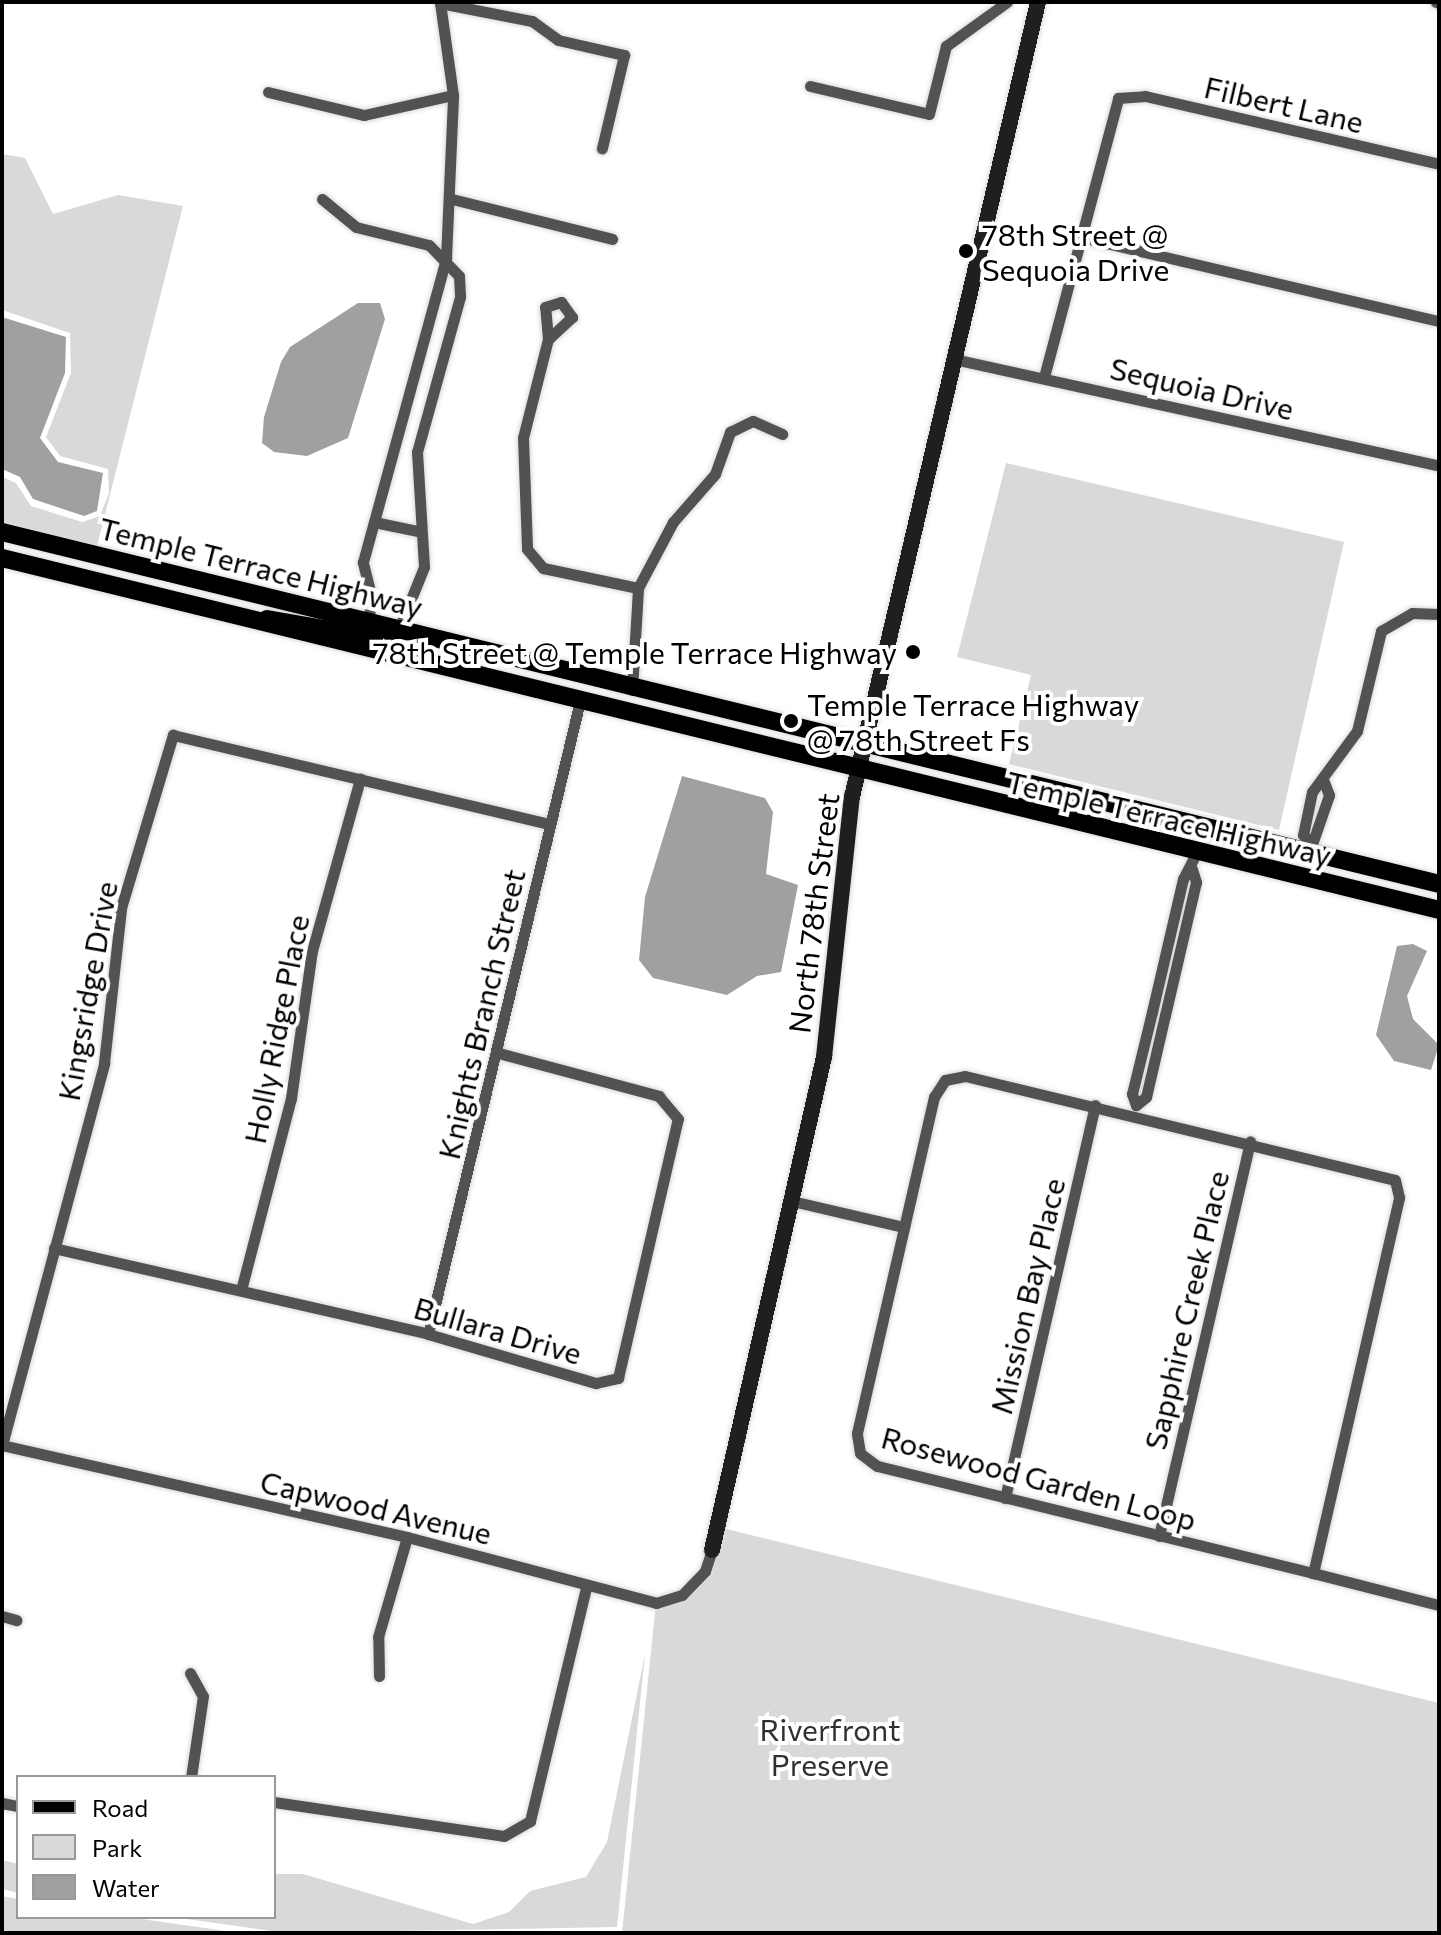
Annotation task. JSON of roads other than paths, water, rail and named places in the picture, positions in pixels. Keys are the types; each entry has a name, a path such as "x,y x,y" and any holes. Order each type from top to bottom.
{"main road":[{"name":"Temple Terrace Highway","path":"9,534 368,621 864,748 1310,848 1439,884"},
{"path":"7,560 9,534"},
{"name":"Temple Terrace Highway","path":"7,560 858,773 1194,861 1439,910"},
{"path":"248,620 295,619 376,638 399,629"},
{"path":"579,705 585,678"},
{"path":"1194,861 1216,844 1301,861 1310,848"}],"street":[{"path":"810,86 929,114 946,46 1007,2"},
{"name":"North 78th Street","path":"712,1550 824,1057 842,853 858,773 1038,2"},
{"path":"368,621 372,599 363,562 446,258 452,199 453,95 440,3 532,21 558,40 624,55 602,148"},
{"path":"268,92 364,115 453,95"},
{"name":"Filbert Lane","path":"1080,237 1118,98 1145,96 1439,164"},
{"path":"322,199 356,227 429,245 446,258 459,276 460,297 417,452 418,531 424,567 399,629"},
{"path":"452,199 612,239"},
{"path":"1044,377 1080,237 1439,321"},
{"path":"548,339 523,438 527,549 543,568 638,588"},
{"name":"Sequoia Drive","path":"954,359 1439,466"},
{"path":"632,690 638,588 673,522 715,474 730,432 753,421 782,434"},
{"path":"374,522 418,531"},
{"path":"1324,782 1329,795 1319,839 1310,848 1303,835 1312,792 1324,782 1357,731 1381,631 1403,616 1439,614"},
{"name":"Knights Branch Street","path":"428,1334 498,1053 579,705"},
{"name":"Kingsridge Drive","path":"2,1445 104,1063 121,908 173,735 550,824"},
{"name":"Holly Ridge Place","path":"241,1290 291,1098 312,951 360,779"},
{"path":"1136,1110 1132,1094 1194,861"},
{"path":"1136,1110 1146,1097 1196,882 1194,861"},
{"path":"1152,1012 1165,1015"},
{"name":"Bullara Drive","path":"54,1248 428,1334 596,1383 618,1378 678,1119 659,1096 498,1053"},
{"name":"Rosewood Garden Loop","path":"1095,1105 955,1077 934,1097 857,1433 860,1453 877,1466 1439,1605"},
{"path":"1095,1105 1136,1110 1386,1173 1399,1188 1313,1573"},
{"name":"Mission Bay Place","path":"1005,1498 1095,1105"},
{"name":"Sapphire Creek Place","path":"1159,1536 1250,1141"},
{"path":"792,1201 904,1227"},
{"name":"Capwood Avenue","path":"2,1445 407,1537 586,1588 656,1603 682,1595 705,1571 712,1550"},
{"path":"379,1676 378,1637 407,1537"},
{"path":"276,1802 504,1836 530,1821 586,1588"},
{"path":"2,1616 16,1620"},
{"path":"190,1673 203,1696 191,1775"}],"water":[{"path":"358,303 380,303 385,319 348,438 307,456 274,452 262,443 264,417 281,362 290,347"},
{"path":"2,317 66,337 65,373 40,438 58,462 103,473 97,511 84,516 33,499 20,477 2,469"},
{"path":"682,776 765,798 773,812 766,874 798,885 781,972 757,976 727,995 653,978 639,960 645,897"},
{"path":"1413,944 1427,951 1407,996 1413,1019 1439,1045 1431,1070 1394,1061 1376,1035 1397,946"}],"place":[{"name":"78th Street @ Sequoia Drive","path":"966,251"},
{"name":"78th Street @ Temple Terrace Highway","path":"913,652"},
{"name":"Temple Terrace Highway @ 78th Street Fs","path":"791,721"}],"park label":[{"name":"Riverfront Preserve","path":"830,1746"}]}
